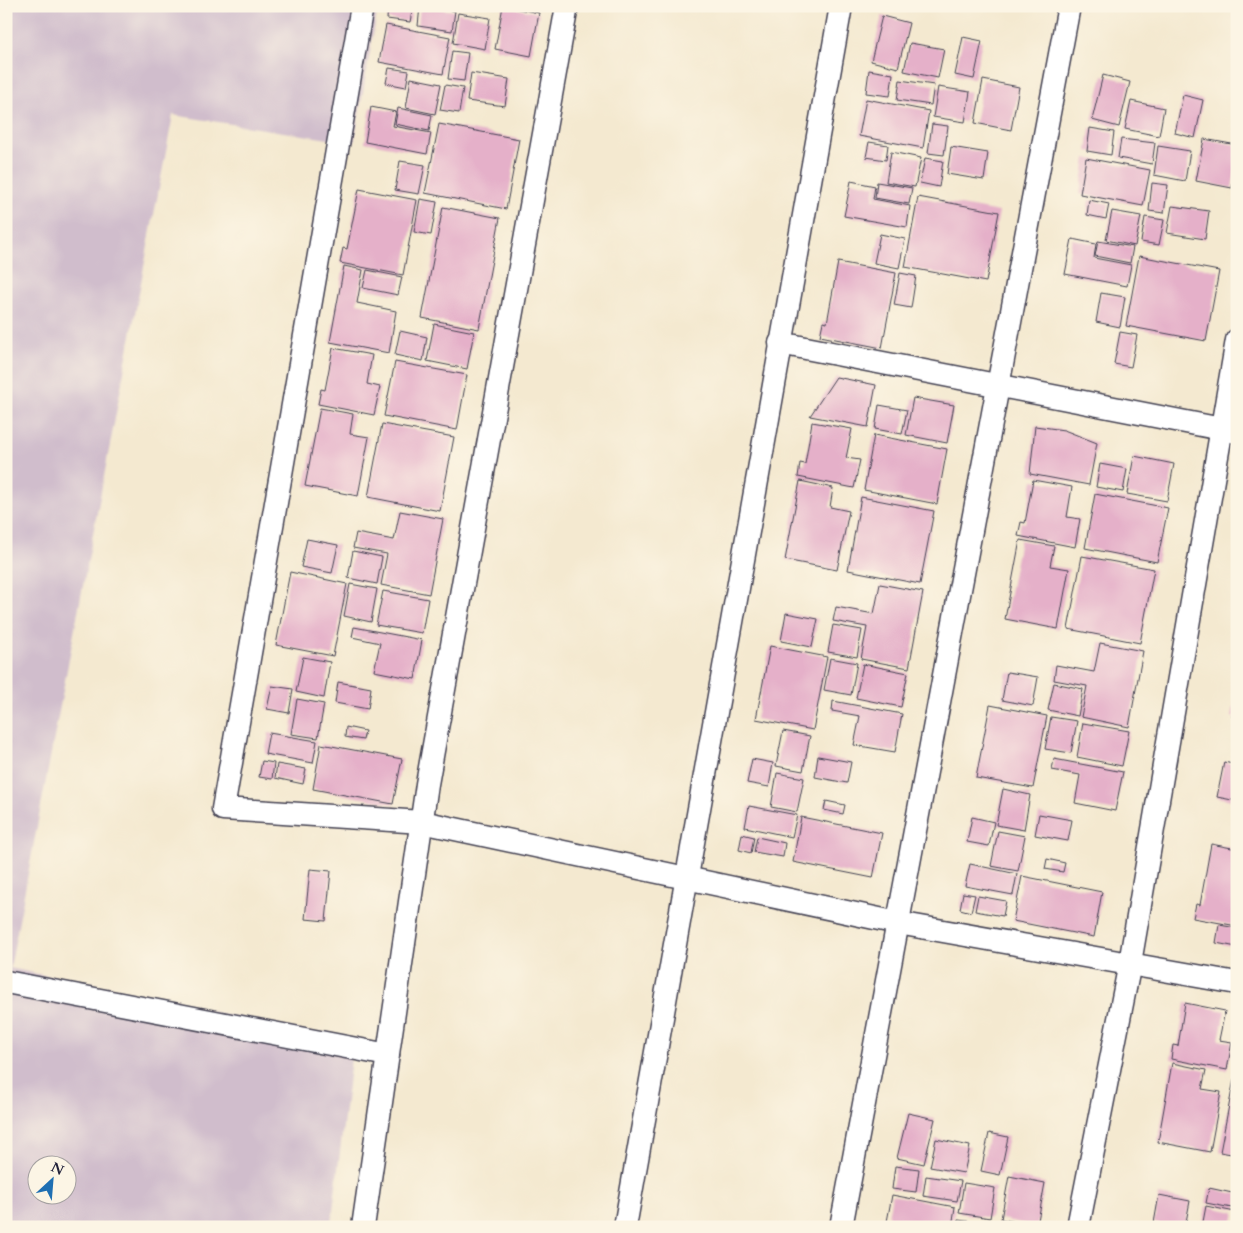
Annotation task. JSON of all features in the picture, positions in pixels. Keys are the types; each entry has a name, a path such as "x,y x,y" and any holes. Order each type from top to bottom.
{"street":[{"path":"362,6 223,808 422,822 898,923 1237,983"},
{"path":"363,1227 427,784 567,6"},
{"path":"625,1227 841,6"},
{"path":"841,1227 1069,6"},
{"path":"1078,1227 1130,963 1229,431 1237,340"},
{"path":"780,344 1229,431"},
{"path":"6,982 388,1055"}],"shaded area":[{"path":"6,6 378,6 354,143 173,115 10,968 353,1042 331,1227 6,1227"}],"building":[{"path":"388,6 413,6 410,22 387,19"},
{"path":"420,6 455,11 452,31 418,26"},
{"path":"503,6 539,13 531,56 495,49"},
{"path":"458,13 490,18 485,49 453,43"},
{"path":"882,16 909,23 898,68 871,61"},
{"path":"386,25 450,37 443,74 379,62"},
{"path":"963,37 982,41 974,79 955,75"},
{"path":"910,43 944,49 938,78 904,71"},
{"path":"452,51 468,53 464,81 448,79"},
{"path":"389,68 409,71 406,87 386,83"},
{"path":"869,70 893,74 890,96 866,93"},
{"path":"471,73 509,79 505,106 467,101"},
{"path":"1103,75 1130,82 1119,127 1092,120"},
{"path":"411,78 441,84 435,114 406,108"},
{"path":"900,80 934,85 931,105 897,100"},
{"path":"983,80 1019,87 1011,130 975,123"},
{"path":"445,85 463,88 459,113 440,110"},
{"path":"938,87 970,92 965,122 933,117"},
{"path":"1183,95 1203,100 1195,138 1175,133"},
{"path":"866,99 929,111 923,148 859,136"},
{"path":"1131,101 1164,108 1159,136 1125,129"},
{"path":"371,107 396,112 393,126 431,133 427,154 365,142"},
{"path":"398,108 432,115 429,131 395,124"},
{"path":"439,124 519,139 506,209 425,193"},
{"path":"932,124 948,126 944,155 928,153"},
{"path":"1090,128 1114,132 1111,155 1087,151"},
{"path":"1121,139 1155,143 1152,164 1118,158"},
{"path":"1204,139 1237,145 1237,161 1232,188 1196,181"},
{"path":"869,142 888,145 886,160 866,157"},
{"path":"1158,146 1190,151 1185,181 1154,175"},
{"path":"951,147 988,153 984,180 947,174"},
{"path":"891,152 921,158 915,187 886,182"},
{"path":"925,158 943,161 939,187 920,183"},
{"path":"1086,158 1150,170 1143,206 1080,194"},
{"path":"400,161 425,165 419,194 395,190"},
{"path":"851,181 875,186 873,199 910,206 907,227 844,216"},
{"path":"877,182 912,188 909,204 875,198"},
{"path":"1152,183 1168,185 1164,213 1149,211"},
{"path":"359,189 417,200 403,275 340,263 343,248 347,249"},
{"path":"918,197 999,212 986,282 905,267"},
{"path":"420,199 437,202 431,235 414,232"},
{"path":"1089,200 1109,204 1106,219 1087,215"},
{"path":"1172,206 1209,211 1205,239 1167,233"},
{"path":"443,207 500,218 479,329 422,318"},
{"path":"1112,211 1141,216 1135,246 1106,240"},
{"path":"1145,217 1164,220 1159,245 1141,242"},
{"path":"880,234 905,239 899,268 874,263"},
{"path":"1072,239 1096,244 1094,258 1131,265 1127,286 1065,274"},
{"path":"1098,241 1133,247 1130,263 1095,256"},
{"path":"1139,256 1219,271 1206,341 1126,326"},
{"path":"838,262 896,273 882,348 820,336 823,322 827,323"},
{"path":"344,266 363,270 357,303 396,311 389,353 330,342"},
{"path":"367,270 402,277 398,295 363,288"},
{"path":"900,273 916,276 911,308 894,305"},
{"path":"1101,293 1125,297 1120,327 1096,322"},
{"path":"434,324 474,332 467,369 427,361"},
{"path":"400,331 427,337 423,361 395,355"},
{"path":"1120,332 1137,335 1131,367 1114,364"},
{"path":"333,348 372,355 367,384 380,387 374,415 318,404 321,389 325,390"},
{"path":"395,362 467,375 457,430 384,416"},
{"path":"836,377 876,385 868,427 810,416"},
{"path":"913,398 954,405 947,443 906,435"},
{"path":"879,405 907,410 902,434 875,429"},
{"path":"320,408 353,414 350,434 369,437 358,496 305,486"},
{"path":"812,422 852,429 846,458 860,460 854,488 798,477 800,463 805,464"},
{"path":"382,424 454,437 440,511 368,497"},
{"path":"1035,426 1064,430 1097,443 1089,485 1030,474"},
{"path":"874,435 947,449 937,504 864,490"},
{"path":"1134,456 1174,464 1167,501 1127,494"},
{"path":"1100,464 1127,469 1123,492 1096,487"},
{"path":"1033,480 1072,487 1067,517 1080,519 1075,547 1018,536 1021,522 1025,523"},
{"path":"800,481 833,488 830,507 849,511 837,570 785,560"},
{"path":"1095,494 1168,508 1157,562 1085,548"},
{"path":"861,497 934,511 920,584 848,570"},
{"path":"400,511 443,519 429,594 381,585 387,554 353,548 356,533 394,540"},
{"path":"307,539 338,545 332,573 301,567"},
{"path":"1020,540 1054,546 1050,566 1069,569 1058,629 1005,619"},
{"path":"353,551 382,557 377,584 348,578"},
{"path":"1082,556 1154,569 1140,643 1068,629"},
{"path":"290,572 347,584 333,656 276,645"},
{"path":"350,584 377,589 371,622 344,616"},
{"path":"880,584 923,592 909,668 861,659 867,627 833,621 836,607 874,614"},
{"path":"383,591 428,599 422,633 376,625"},
{"path":"786,613 818,619 812,647 781,641"},
{"path":"833,625 862,630 857,657 828,652"},
{"path":"354,627 422,640 415,679 374,671 380,643 352,637"},
{"path":"1100,643 1143,651 1129,727 1081,717 1087,686 1054,680 1056,665 1094,672"},
{"path":"770,646 827,657 813,730 756,719"},
{"path":"303,657 330,662 324,698 296,692"},
{"path":"830,658 857,663 851,695 824,690"},
{"path":"863,664 908,673 901,707 856,698"},
{"path":"1007,672 1038,677 1033,706 1002,700"},
{"path":"338,682 371,688 368,709 335,703"},
{"path":"1054,683 1083,689 1078,716 1048,710"},
{"path":"272,686 293,689 289,713 267,709"},
{"path":"1237,695 1237,718 1232,717"},
{"path":"297,699 324,704 318,738 291,734"},
{"path":"833,701 902,714 895,752 854,745 860,716 832,711"},
{"path":"990,705 1047,716 1033,788 976,778"},
{"path":"1051,717 1077,721 1071,753 1045,749"},
{"path":"1083,723 1129,731 1122,766 1077,757"},
{"path":"346,727 365,731 363,740 345,737"},
{"path":"783,731 810,736 803,771 776,766"},
{"path":"269,733 317,741 313,763 265,754"},
{"path":"321,744 402,759 393,804 313,789"},
{"path":"818,756 851,762 847,783 815,777"},
{"path":"752,759 773,763 769,787 747,783"},
{"path":"1054,759 1123,772 1115,811 1075,803 1080,775 1052,770"},
{"path":"262,761 274,763 272,779 259,777"},
{"path":"1224,762 1237,765 1237,801 1217,797"},
{"path":"277,764 306,769 303,784 275,778"},
{"path":"777,773 804,778 797,812 771,807"},
{"path":"1003,789 1030,795 1024,830 996,825"},
{"path":"826,801 845,805 843,814 824,810"},
{"path":"749,806 797,815 792,837 745,827"},
{"path":"1039,814 1072,820 1068,841 1035,835"},
{"path":"801,817 882,833 873,878 793,862"},
{"path":"972,817 994,822 989,846 967,842"},
{"path":"998,831 1025,836 1018,871 991,866"},
{"path":"742,834 754,837 751,853 739,850"},
{"path":"757,837 785,843 783,857 754,852"},
{"path":"1211,844 1237,849 1237,926 1193,918 1196,904 1200,905"},
{"path":"1047,859 1065,863 1063,872 1045,869"},
{"path":"970,864 1017,874 1013,895 965,886"},
{"path":"310,869 331,871 326,921 305,919"},
{"path":"1022,876 1102,892 1094,937 1013,921"},
{"path":"963,893 975,895 971,912 960,909"},
{"path":"978,896 1006,901 1003,916 975,911"},
{"path":"1219,925 1237,928 1237,947 1216,943"},
{"path":"1185,1003 1225,1011 1219,1040 1232,1042 1227,1070 1171,1059 1173,1045 1178,1046"},
{"path":"1172,1063 1206,1070 1202,1089 1221,1092 1210,1152 1158,1142"},
{"path":"1234,1079 1237,1079 1237,1155 1220,1152"},
{"path":"908,1113 935,1119 924,1164 897,1158"},
{"path":"989,1133 1008,1137 1000,1175 981,1171"},
{"path":"936,1139 970,1146 964,1173 930,1167"},
{"path":"895,1166 919,1169 916,1192 892,1189"},
{"path":"926,1176 961,1181 957,1201 923,1196"},
{"path":"1009,1176 1045,1183 1037,1226 1001,1219"},
{"path":"964,1183 995,1188 990,1218 959,1213"},
{"path":"1209,1188 1237,1194 1237,1209 1206,1203"},
{"path":"892,1195 955,1207 952,1227 886,1227"},
{"path":"1159,1195 1190,1201 1185,1227 1154,1223"},
{"path":"1206,1206 1235,1212 1232,1227 1202,1227"},
{"path":"958,1220 974,1222 973,1227 957,1227"}]}
